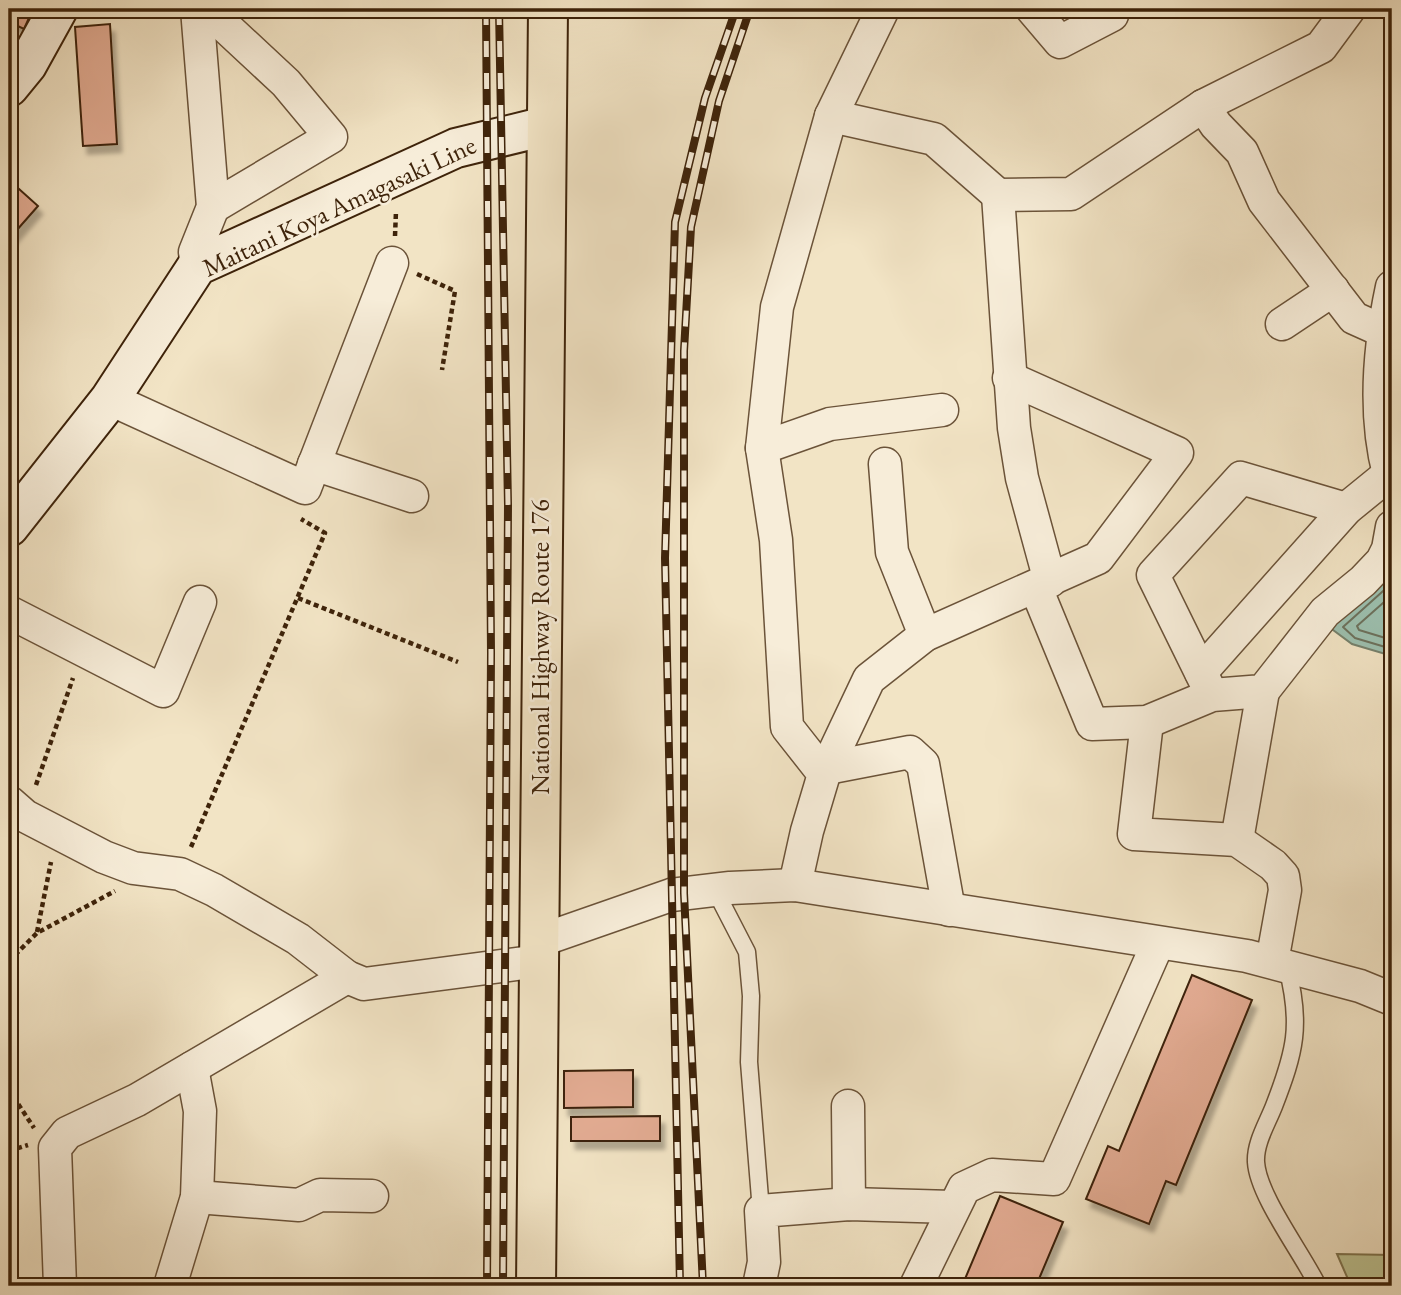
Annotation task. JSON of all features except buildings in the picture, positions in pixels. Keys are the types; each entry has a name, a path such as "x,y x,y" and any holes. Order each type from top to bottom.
{"highway":[{"name":"National Highway Route 176","path":"536,1286 548,9"}],"main road":[{"path":"9,87 27,65 58,9"},
{"name":"Maitani Koya Amagasaki Line","path":"9,527 110,398 197,266 456,148 546,126"}],"street":[{"path":"826,771 787,727 776,541 762,448 777,307 831,116 883,9"},
{"path":"1032,9 1060,42 1112,15"},
{"path":"831,116 934,139 998,195 1071,194 1203,106 1321,47 1349,9"},
{"path":"197,266 195,252 213,207 197,10 214,16 286,83 331,137 213,207"},
{"path":"1203,106 1216,125 1242,152 1264,201 1354,318 1383,331"},
{"path":"998,195 1009,378 1022,478 1043,585 1092,724 1147,722 1207,684 1346,509 1390,475 1381,442 1383,331 1392,287"},
{"path":"309,476 392,263"},
{"path":"1282,324 1333,290"},
{"path":"796,885 807,831 826,771 869,679 925,635 1043,585 1098,558 1177,453 1009,378"},
{"path":"110,398 309,476 412,496"},
{"path":"762,448 830,424 942,410"},
{"path":"884,464 892,552 925,635"},
{"path":"1207,684 1153,575 1241,478 1346,509"},
{"path":"1237,840 1263,691 1325,612 1363,582 1381,561 1388,549 1392,527"},
{"path":"9,612 163,691 200,602"},
{"path":"1207,684 1263,691"},
{"path":"1147,722 1134,834 1237,840 1283,876 1280,965"},
{"path":"826,771 910,751 923,764 949,909"},
{"path":"17,809 113,861 133,868 167,872 214,890 298,939 347,977 364,984 538,951 671,895 796,885 1280,965 1360,986 1392,999"},
{"path":"916,1286 952,1207 964,1188 992,1175 1054,1179 1158,943"},
{"path":"61,1286 55,1148 67,1133 137,1100 347,977"},
{"path":"170,1286 197,1197 201,1111 192,1068"},
{"path":"848,1106 849,1204"},
{"path":"197,1197 299,1205 320,1195 372,1196"},
{"path":"759,1286 764,1262 761,1211 849,1204 952,1207"}],"lane":[{"path":"715,890 747,952 751,996 749,1062 761,1211"},
{"path":"1280,965 1296,999 1297,1032 1287,1071 1260,1138 1256,1161 1261,1184 1318,1286"}],"path":[{"path":"9,961 37,933 167,872 298,598 325,533 294,515 309,476"},
{"path":"298,598 458,662"},
{"path":"17,809 83,650"},
{"path":"37,933 57,832"},
{"path":"9,1090 36,1130"}],"shaded area":[{"path":"1337,1254 1392,1255 1392,1286 1351,1286"}],"water":[{"path":"1392,573 1392,656 1352,644 1329,627"}],"railway":[{"path":"486,9 491,653 487,1286"},
{"path":"499,9 508,505 503,1286"},
{"path":"680,1286 665,558 675,222 705,98 736,9"},
{"path":"703,1286 684,893 684,351 691,227 719,101 750,9"}]}
